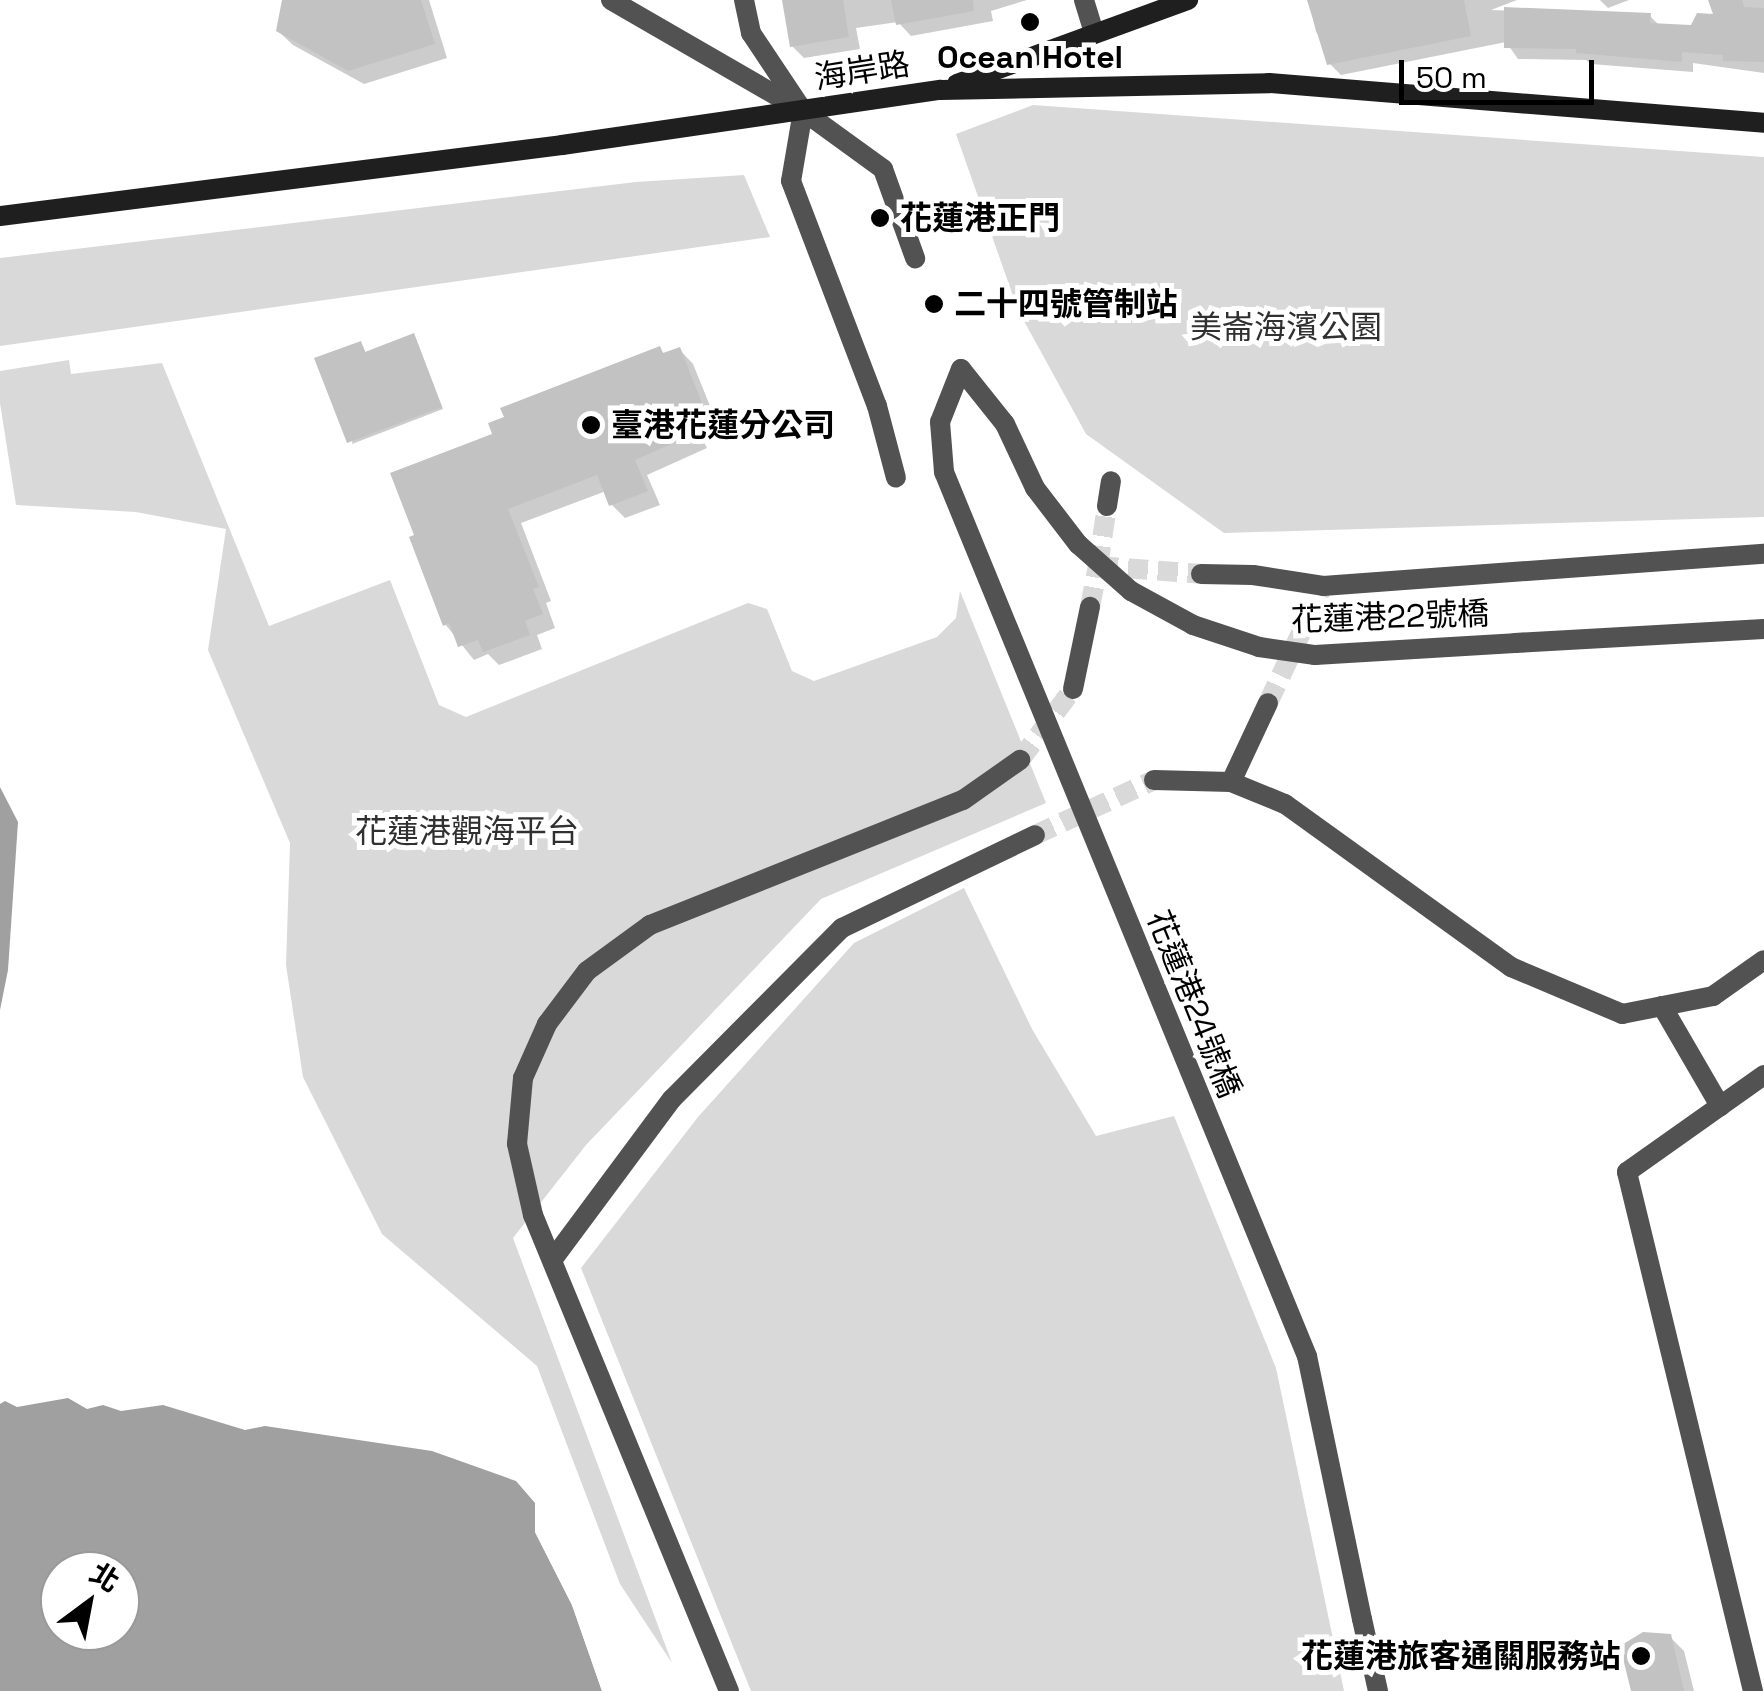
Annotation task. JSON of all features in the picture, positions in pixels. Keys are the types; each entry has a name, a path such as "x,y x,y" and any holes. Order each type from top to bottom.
{"main road":[{"path":"940,90 1188,0"},
{"name":"海岸路","path":"0,216 940,90 1269,83 1764,123"}],"street":[{"path":"611,0 802,110 883,169 915,258"},
{"path":"744,0 751,32 802,110 791,181 877,406 896,478"},
{"path":"1084,0 1094,33"},
{"name":"花蓮港22號橋","path":"953,348 961,369 1005,424 1035,488 1078,544 1131,590 1192,625 1260,647 1316,655 1764,629"},
{"name":"花蓮港24號橋","path":"961,369 940,422 944,472 1307,1356 1378,1691"},
{"path":"1107,506 1111,481"},
{"path":"1200,574 1252,576 1323,586 1764,554"},
{"path":"1073,689 1090,606"},
{"path":"1231,782 1268,702"},
{"path":"729,1691 533,1216 517,1144 524,1078 547,1024 587,971 650,925 963,800 1020,760"},
{"path":"1154,780 1231,782 1286,804 1510,967 1622,1014 1713,996 1764,960"},
{"path":"553,1260 672,1099 842,928 1035,835"},
{"path":"1662,1006 1720,1106"},
{"path":"1753,1691 1627,1172 1764,1075"}],"green space":[{"name":"美崙海濱公園","path":"1033,105 1764,157 1764,517 1224,533 1086,434 1018,310 956,134"},
{"path":"744,175 770,237 0,346 0,258 636,182"},
{"name":"花蓮港觀海平台","path":"69,360 71,374 162,363 269,626 390,580 439,705 466,717 748,603 767,609 792,671 814,681 937,637 956,618 960,591 1046,803 821,899 586,1145 513,1238 672,1663 620,1584 537,1366 382,1234 303,1077 286,965 290,843 208,650 226,529 136,512 16,505 0,403 0,371"},
{"path":"964,888 1032,1029 1096,1136 1174,1116 1276,1368 1344,1691 751,1691 581,1268 698,1117 854,943"}],"shaded area":[{"path":"0,787 18,822 8,970 0,1010"},
{"path":"68,1398 87,1409 103,1405 121,1411 163,1405 245,1430 265,1426 432,1451 516,1481 535,1503 535,1532 572,1605 602,1691 0,1691 0,1404 5,1401 17,1407"}],"pier":[{"path":"535,1496 540,1503 540,1531 576,1603 607,1691 602,1691 572,1605 535,1532"}],"building":[{"path":"282,0 421,0 435,44 348,71 276,31"},
{"path":"782,0 843,0 849,37 790,47"},
{"path":"891,0 973,0 974,11 896,25"},
{"path":"1307,0 1464,0 1471,36 1327,65"},
{"path":"1708,0 1742,0 1744,7 1764,8 1764,62 1723,61 1723,55 1682,52 1682,62 1576,53 1576,49 1504,48 1504,7 1651,13 1650,23 1691,25 1697,13 1713,14"},
{"path":"414,333 442,407 347,443 314,358 361,341 365,352"},
{"path":"660,346 663,353 680,347 708,419 691,426 694,434 635,460 648,491 609,506 597,475 508,509 539,587 533,589 543,614 525,621 530,635 483,652 478,640 458,647 449,623 443,626 390,473 492,434 488,423 504,417 500,408"},
{"name":"花蓮港旅客通關服務站","path":"1643,1632 1671,1634 1684,1691 1631,1691 1620,1646"}],"tunnel":[{"path":"1098,566 1107,506"},
{"path":"1090,607 1098,566 1201,574"},
{"path":"1268,703 1323,586"},
{"path":"1020,760 1073,689"},
{"path":"1035,835 1154,780"}],"place":[{"name":"Ocean Hotel","path":"1030,22"},
{"name":"花蓮港正門","path":"880,218"},
{"name":"二十四號管制站","path":"934,304"},
{"name":"臺港花蓮分公司","path":"591,425"},
{"name":"花蓮港旅客通關服務站","path":"1641,1656"}]}
